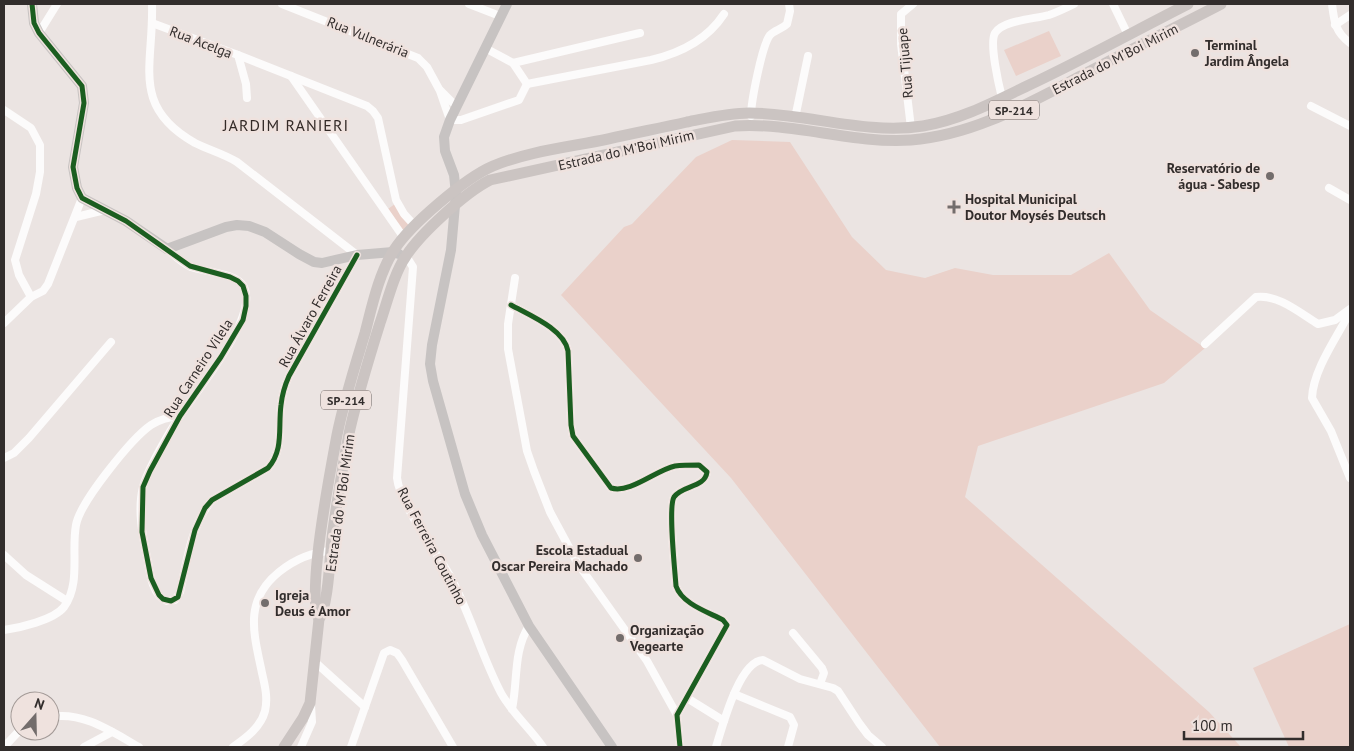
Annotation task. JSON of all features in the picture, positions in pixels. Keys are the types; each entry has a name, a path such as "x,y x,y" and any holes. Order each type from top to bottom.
{"main road":[{"name":"Estrada do M'Boi Mirim","path":"319,620 316,614 315,601 318,552 341,418 375,297 392,252 415,226 457,188 488,168 504,162 715,116 750,113 874,126 911,128 928,125 965,114 1002,98 1188,4"},
{"name":"Estrada do M'Boi Mirim","path":"284,747 303,718 310,703 319,620 322,614 328,581 341,477 351,428 385,308 406,256 432,226 479,186 490,180 717,129 750,125 880,140 913,140 947,134 1010,112 1221,4"},
{"path":"1098,51 1103,51 1108,55 1106,63"},
{"path":"1010,112 1006,106 1007,100 1021,89"}],"street":[{"path":"32,4 34,22 39,34 82,86 84,103 73,167 77,188 82,198 106,210 172,250 226,227 237,225 250,226 265,232 314,262 332,262 357,255 392,252 406,256"},
{"path":"39,34 57,4"},
{"path":"152,4 149,75 151,93 158,112 175,129 196,143 238,162 357,255"},
{"name":"Rua Vulnerária","path":"282,4 415,56 427,66 439,89 450,120"},
{"path":"468,4 500,16"},
{"path":"507,4 456,106 444,137 445,151 457,188 451,250 432,346 431,372 465,494 482,535 529,626 612,747"},
{"path":"750,125 753,90 768,39 773,32 787,24 790,11 789,4"},
{"path":"900,4 901,14"},
{"name":"Rua Tijuape","path":"911,128 901,44 901,14 913,4"},
{"path":"1002,98 993,41 998,29 1012,23 1051,14 1074,4"},
{"path":"1113,4 1128,35"},
{"path":"1332,4 1335,24 1342,36 1350,43"},
{"path":"527,84 671,55 691,45 706,34 716,26 724,14"},
{"path":"1335,24 1350,15"},
{"name":"Rua Acelga","path":"152,23 238,55 246,84 247,98"},
{"path":"513,63 640,33"},
{"path":"485,48 513,63 527,84"},
{"path":"238,55 351,99 373,110 378,118 396,200 404,214 415,226"},
{"path":"795,118 808,56"},
{"path":"291,76 404,238"},
{"path":"450,120 460,120 519,100 527,84"},
{"name":"Rua Vulnerária","path":"439,89 456,106"},
{"path":"1311,106 1350,126"},
{"path":"4,110 31,128 40,145 41,158 36,194 15,260 19,275 31,297"},
{"path":"1329,188 1350,200"},
{"path":"4,323 31,297 43,291 48,284 82,198"},
{"path":"384,209 396,200"},
{"path":"76,217 106,210"},
{"name":"Rua Carneiro Vilela","path":"163,599 151,578 142,532 143,487 180,416 221,357 242,320 246,306 243,286 238,281 190,266 172,250"},
{"name":"Rua Álvaro Ferreira","path":"163,599 171,601 178,597 195,530 205,508 212,500 268,468 275,461 280,442 280,405 283,391 289,376 357,255"},
{"name":"Rua Ferreira Coutinho","path":"406,256 413,267 398,485 409,508 458,592 484,657 502,694 543,747"},
{"path":"514,278 508,324 508,349 527,451 547,504 578,564 647,661 677,715 680,747"},
{"path":"1205,344 1256,297 1261,296 1279,300 1318,324 1335,320 1350,311"},
{"path":"511,305 542,322 564,340 568,351 573,436 611,488 627,487 675,466 699,466 707,472 702,482 676,495 673,500 676,586 685,600 723,620 727,625 677,715"},
{"path":"1350,311 1321,367 1312,392 1312,398 1331,431 1350,478"},
{"path":"4,458 14,453 29,438 111,342"},
{"path":"4,630 48,618 58,613 64,607 73,578 76,523 83,507 143,431 161,419 180,416"},
{"path":"233,747 259,725 265,713 266,692 254,623 257,598 270,579 282,569 295,561 318,552 331,551"},
{"path":"4,555 26,576 67,601"},
{"path":"512,709 518,653 522,637 529,626"},
{"path":"792,633 822,668 824,673 820,684"},
{"path":"351,747 386,650 393,651 402,660 453,747"},
{"path":"716,747 734,694 752,663 758,660 769,662 800,679 838,690 868,735 882,747"},
{"path":"315,662 365,707"},
{"path":"734,694 790,717 794,725 788,747"},
{"path":"688,698 724,721"},
{"path":"302,747 312,722 310,703"},
{"path":"60,715 89,720 139,747"},
{"path":"84,747 112,732"}],"shaded area":[{"path":"1049,31 1061,56 1016,76 1004,50"},
{"path":"732,140 790,142 852,237 886,270 925,278 955,268 993,275 1071,275 1109,253 1150,310 1205,348 1164,383 978,446 965,497 1209,712 1241,747 940,747 731,478 561,295 624,227 632,224 696,157"},
{"path":"395,204 410,225 403,233 385,211"},
{"path":"1350,624 1350,747 1289,747 1253,668"}],"cycle path":[{"path":"32,4 34,23 39,33 82,86 84,103 73,167 77,188 82,198 126,221 190,266 238,281 243,286 246,296 243,320 221,357 180,416 143,487 142,532 151,578 163,599 171,601 178,597 195,530 205,508 212,500 268,468 273,461 278,446 281,401 289,376 357,255"},
{"path":"511,305 553,329 565,343 568,351 573,436 611,488 618,489 635,485 675,466 699,465 707,472 698,484 678,493 672,503 676,586 690,603 723,620 727,625 677,715 680,747"}],"place":[{"name":"Terminal Jardim Ângela","path":"1195,53"},
{"name":"Reservatório de água - Sabesp","path":"1270,176"},
{"name":"Hospital Municipal Doutor Moysés Deutsch","path":"954,207"},
{"name":"Escola Estadual Oscar Pereira Machado","path":"638,558"},
{"name":"Igreja Deus é Amor","path":"265,603"},
{"name":"Organização Vegearte","path":"620,638"}],"district":[{"name":"JARDIM RANIERI","path":"286,125"}]}
